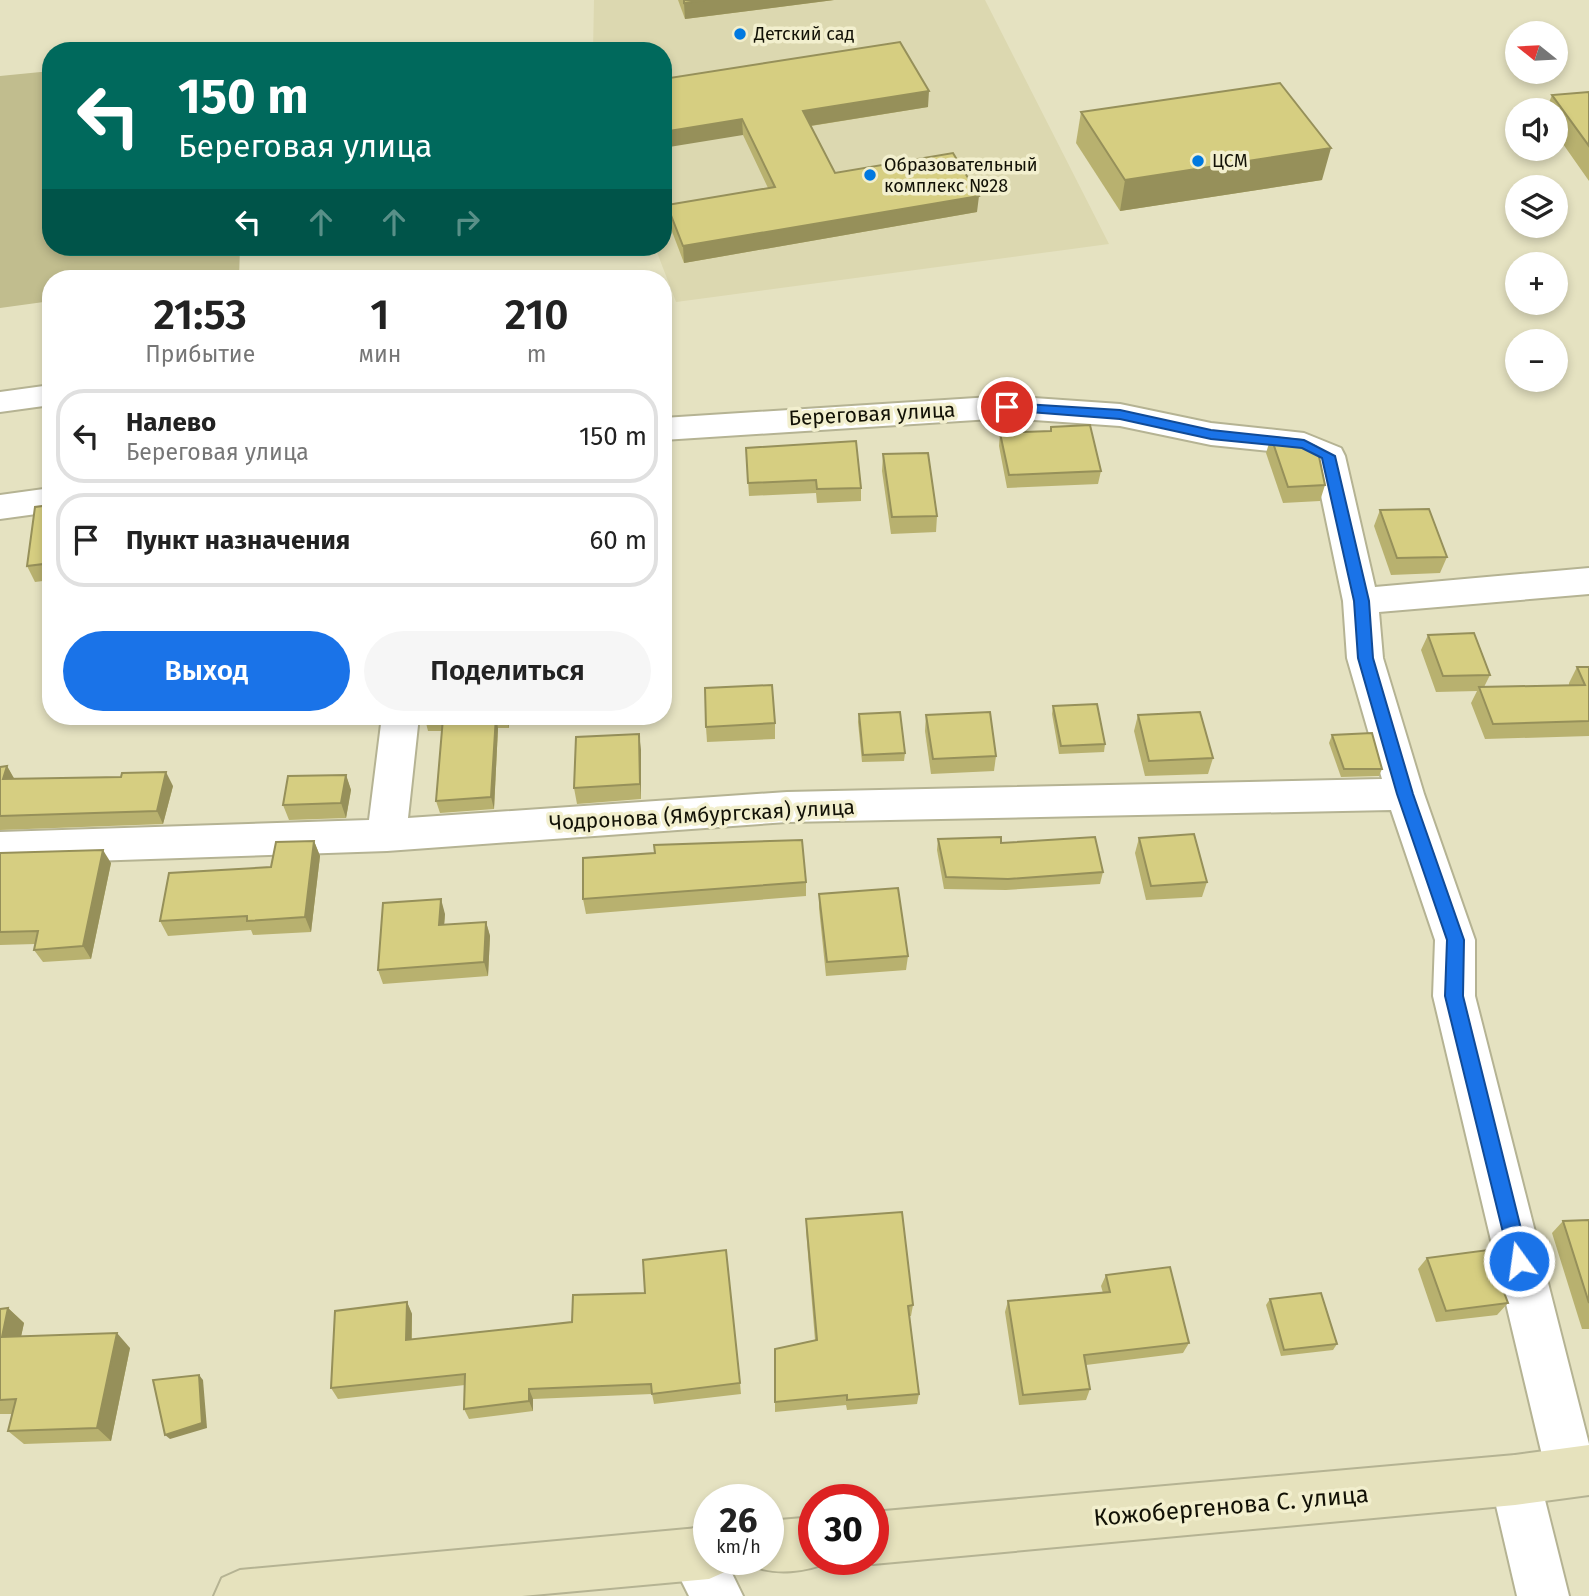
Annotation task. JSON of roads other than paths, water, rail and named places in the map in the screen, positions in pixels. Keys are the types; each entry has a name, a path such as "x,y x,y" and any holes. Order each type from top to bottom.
{"main road":[{"name":"Кожобергенова С. улица","path":"889,1537 1515,1480 1580,1471"},
{"path":"240,1596 693,1569"}],"street":[{"path":"0,402 42,396"},
{"name":"Береговая улица","path":"672,428 1007,407 1120,415 1211,434 1304,444 1329,456 1362,601 1365,658 1405,794 1455,940 1454,996 1580,1471"},
{"path":"0,507 42,501"},
{"path":"1362,601 1589,581"},
{"path":"387,835 399,725"},
{"name":"Чодронова (Ямбургская) улица","path":"0,848 387,835 787,807 1405,794"},
{"path":"1515,1480 1543,1596"}],"place":[{"name":"Детский сад","path":"740,34"},
{"name":"ЦСМ","path":"1198,161"},
{"name":"Образовательный комплекс №28","path":"870,175"}]}
